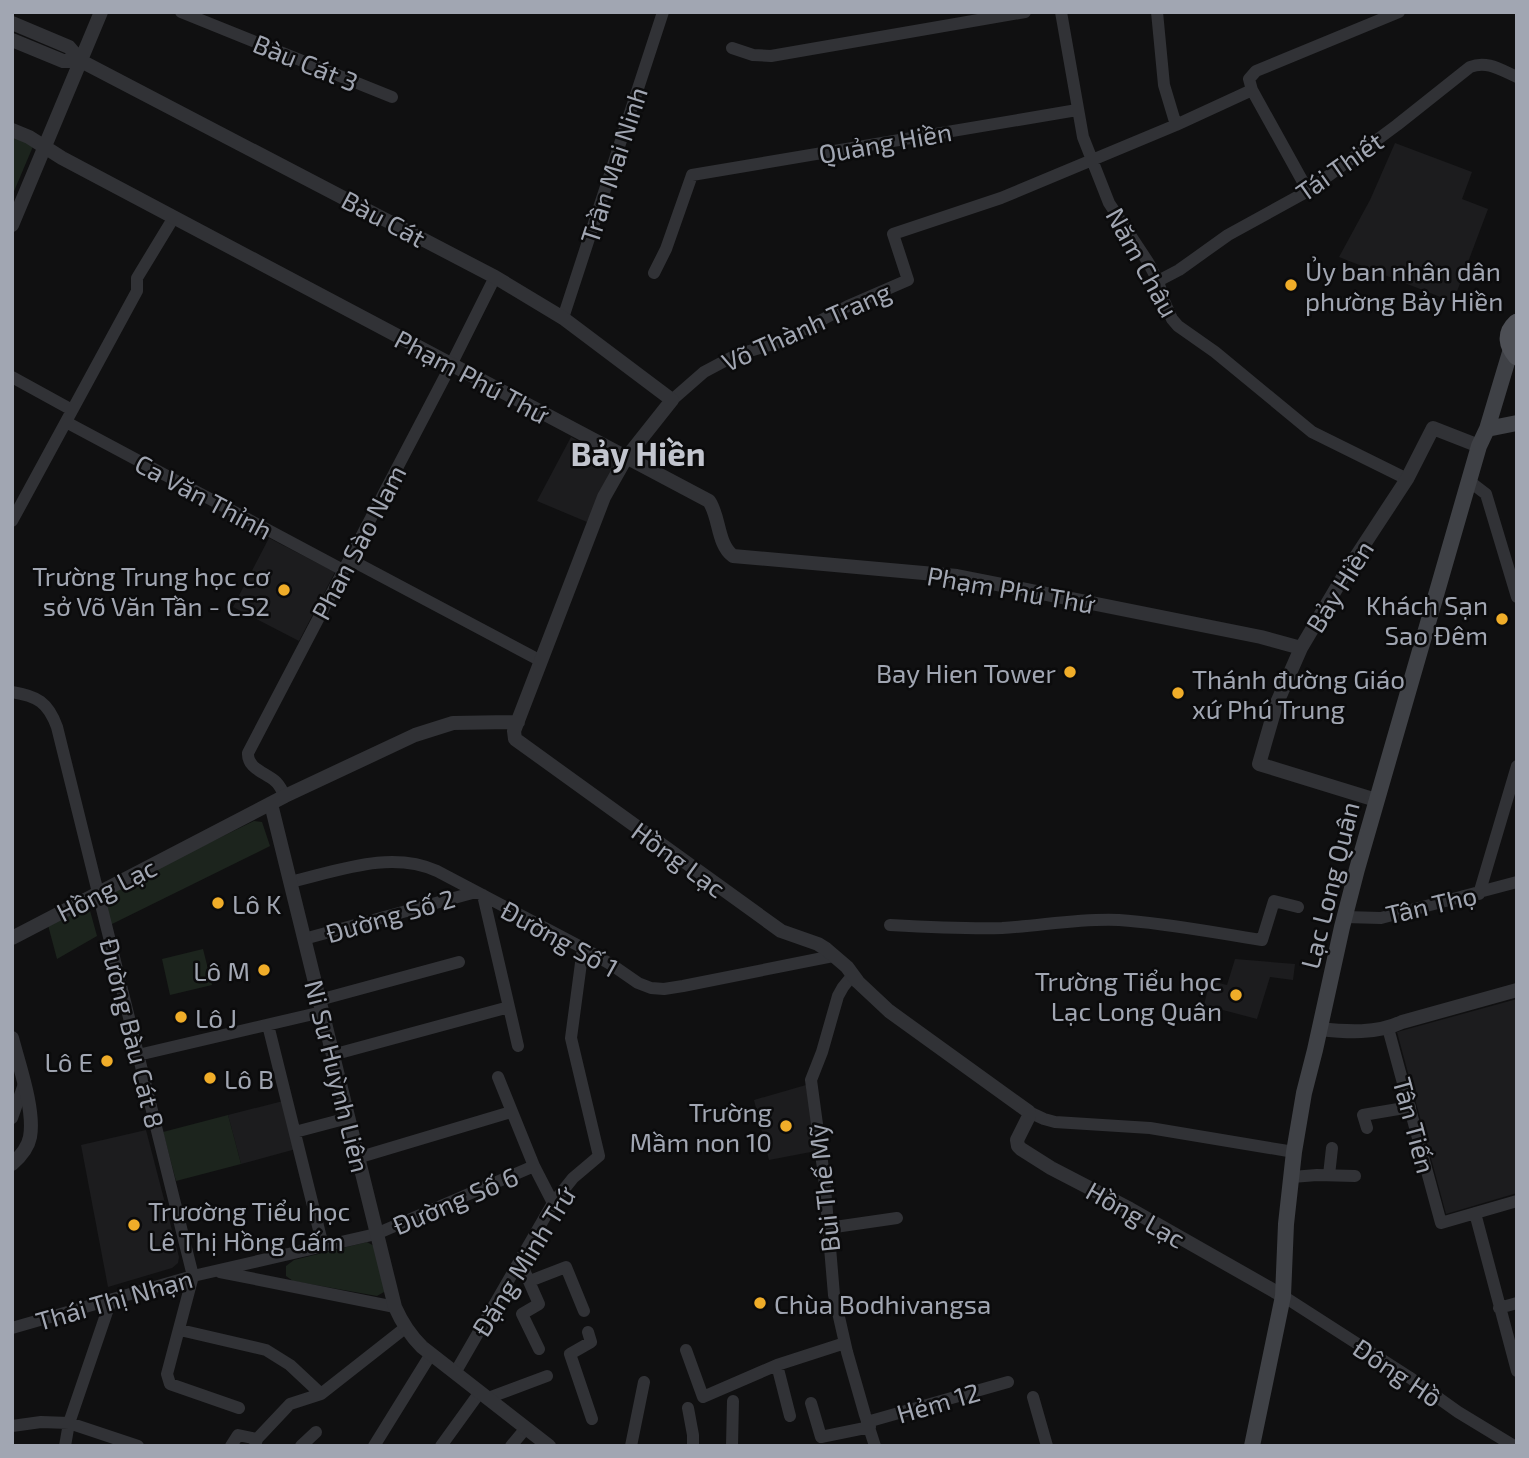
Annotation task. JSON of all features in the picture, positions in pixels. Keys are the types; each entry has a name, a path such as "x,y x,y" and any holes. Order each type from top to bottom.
{"main road":[{"path":"1514,353 1508,341 1509,333 1517,323"},
{"name":"Lạc Long Quân","path":"1252,1446 1283,1296 1286,1224 1304,1093 1345,917 1376,800 1479,446 1514,353"},
{"path":"1487,429 1517,423"}],"street":[{"path":"12,225 101,12"},
{"name":"Bàu Cát 3","path":"181,12 392,97"},
{"name":"Trần Mai Ninh","path":"563,318 663,12"},
{"path":"732,48 753,55 771,56 1025,12"},
{"name":"Năm Châu","path":"1061,12 1083,137 1109,203 1148,262 1169,312 1178,326 1215,352 1312,432 1407,480"},
{"path":"1157,12 1164,85 1176,125"},
{"path":"1308,191 1252,90 1249,79 1256,71 1399,12"},
{"name":"Bàu Cát","path":"12,23 69,47 81,61 495,277 563,318 672,400"},
{"name":"Bàu Cát","path":"12,40 62,61 81,61"},
{"name":"Tái Thiết","path":"1158,281 1179,270 1228,235 1308,191 1470,67 1488,64 1517,77"},
{"name":"Võ Thành Trang","path":"518,722 597,513 613,479 626,458 672,400 704,372 736,355 780,342 848,306 908,280 892,234 1001,198 1176,125 1252,90"},
{"name":"Quảng Hiền","path":"654,273 666,249 692,175 1077,110"},
{"name":"Phạm Phú Thứ","path":"12,130 709,501 715,512 725,548 736,557 957,576 1261,637 1301,648"},
{"path":"12,521 136,291 137,278 174,217"},
{"name":"Phan Sào Nam","path":"285,796 278,784 250,764 248,754 452,365 495,277"},
{"name":"Ca Văn Thỉnh","path":"12,377 69,416 346,564 541,661"},
{"name":"Bảy Hiền","path":"1376,800 1259,764 1276,705 1301,648 1346,572 1407,480 1433,428 1479,446"},
{"path":"1469,481 1486,494 1517,597"},
{"name":"Đường Bàu Cát 8","path":"12,692 40,701 53,717 193,1276"},
{"name":"Hồng Lạc","path":"12,938 285,796 390,746 433,728 453,723 518,722 514,735 518,743 784,933 821,946 847,967 889,1011 1029,1112 1017,1146 1051,1168 1130,1209 1283,1296"},
{"path":"1479,894 1517,766"},
{"name":"Ni Sư Huỳnh Liên","path":"271,804 395,1307 413,1339 549,1446"},
{"name":"Đường Số 1","path":"290,882 374,863 414,863 432,869 583,948 638,983 660,989 833,956"},
{"name":"Tân Thọ","path":"1345,917 1381,918 1517,882"},
{"path":"479,893 518,1046"},
{"name":"Đường Số 2","path":"304,939 479,893"},
{"path":"890,925 1002,928 1087,920 1119,920 1262,940 1273,901 1298,906"},
{"name":"Đặng Minh Trứ","path":"455,1373 553,1203 573,1178 599,1156 571,1038 583,948"},
{"path":"138,1055 268,1025 459,961"},
{"name":"Bùi Thế Mỹ","path":"852,975 838,996 811,1080 824,1176 834,1296 876,1446"},
{"path":"1319,1029 1356,1031 1388,1028 1517,990"},
{"path":"332,1055 509,1007"},
{"path":"268,1025 323,1246"},
{"name":"Tân Tiến","path":"1388,1028 1441,1223 1475,1213"},
{"path":"12,1038 30,1116 30,1137 25,1149 12,1164"},
{"path":"498,1077 534,1166 553,1203"},
{"path":"12,1118 24,1084"},
{"path":"1367,1128 1363,1115 1410,1107"},
{"path":"358,1158 511,1112"},
{"path":"1029,1112 1055,1122 1150,1128 1294,1152"},
{"path":"295,1132 348,1118"},
{"path":"1329,1175 1332,1148"},
{"name":"Đường Số 6","path":"376,1234 534,1166"},
{"path":"1292,1177 1355,1176"},
{"path":"1517,1201 1475,1213 1517,1371"},
{"path":"828,1227 897,1218"},
{"name":"Thái Thị Nhạn","path":"12,1328 193,1276 376,1234"},
{"path":"520,1261 539,1304 522,1314 539,1349"},
{"path":"530,1282 566,1267 584,1311"},
{"name":"Thái Thị Nhạn","path":"216,1271 395,1307"},
{"path":"193,1276 167,1374 170,1384 239,1408"},
{"name":"Đông Hồ","path":"1283,1296 1514,1446"},
{"path":"65,1446 69,1423 111,1300"},
{"path":"1499,1308 1517,1303"},
{"path":"231,1446 238,1435 256,1442 290,1404 321,1394 405,1328"},
{"path":"180,1330 266,1350 290,1365 321,1394"},
{"path":"588,1332 591,1342 570,1354 592,1419"},
{"path":"686,1350 702,1397 777,1365 845,1343"},
{"path":"374,1446 431,1354"},
{"path":"777,1365 790,1416"},
{"path":"442,1446 484,1395 547,1376"},
{"path":"631,1446 644,1382"},
{"name":"Hẻm 12","path":"811,1403 821,1437 1008,1382"},
{"path":"1033,1397 1047,1446"},
{"path":"732,1446 733,1401"},
{"path":"688,1408 693,1435 692,1446"},
{"path":"12,1426 41,1422 69,1423 138,1446"},
{"path":"511,1446 526,1428"},
{"path":"301,1446 316,1432"}],"shaded area":[{"path":"12,135 34,144 12,196"},
{"path":"1395,143 1472,172 1462,199 1488,209 1453,302 1339,257 1370,200"},
{"path":"571,437 617,461 587,522 537,501"},
{"name":"Trường Trung học cơ sở Võ Văn Tần - CS2","path":"269,538 335,572 299,641 233,607"},
{"path":"254,821 262,822 270,846 110,925 106,893"},
{"path":"89,907 97,936 57,959 48,925"},
{"path":"203,949 212,985 170,995 162,959"},
{"name":"Trường Tiểu học Lạc Long Quân","path":"1235,959 1295,964 1293,980 1270,977 1257,1019 1204,1005 1210,981 1227,985"},
{"path":"1517,999 1517,1193 1446,1214 1397,1032"},
{"name":"Trường Mầm non 10","path":"806,1085 816,1151 769,1160 754,1100"},
{"path":"283,1101 296,1149 241,1164 228,1115"},
{"path":"228,1115 241,1164 176,1181 163,1132"},
{"name":"Trươờng Tiểu học Lê Thị Hồng Gấm","path":"146,1130 179,1257 178,1263 172,1268 108,1287 81,1145"},
{"path":"367,1242 374,1246 385,1289 377,1296 293,1281 286,1276 286,1266 294,1260"}],"place":[{"name":"Ủy ban nhân dân phường Bảy Hiền","path":"1291,285"},
{"name":"Trường Trung học cơ sở Võ Văn Tần - CS2","path":"284,590"},
{"name":"Khách Sạn Sao Đêm","path":"1502,619"},
{"name":"Bay Hien Tower","path":"1070,672"},
{"name":"Thánh đường Giáo xứ Phú Trung","path":"1178,693"},
{"name":"Lô K","path":"218,903"},
{"name":"Lô M","path":"264,970"},
{"name":"Trường Tiểu học Lạc Long Quân","path":"1236,995"},
{"name":"Lô J","path":"181,1017"},
{"name":"Lô E","path":"107,1061"},
{"name":"Lô B","path":"210,1078"},
{"name":"Trường Mầm non 10","path":"786,1126"},
{"name":"Trươờng Tiểu học Lê Thị Hồng Gấm","path":"134,1225"},
{"name":"Chùa Bodhivangsa","path":"760,1303"}],"district":[{"name":"Bảy Hiền","path":"638,453"}]}
